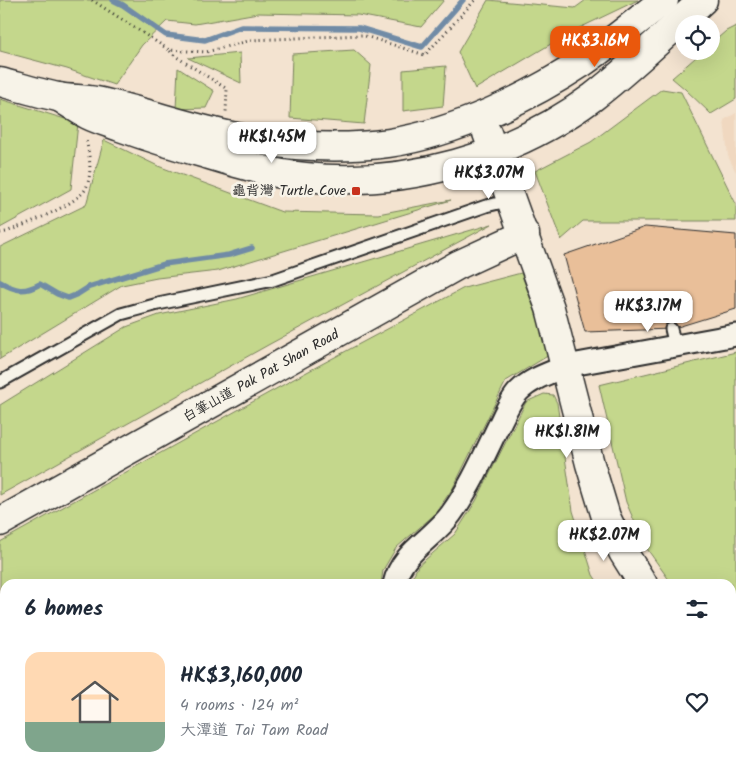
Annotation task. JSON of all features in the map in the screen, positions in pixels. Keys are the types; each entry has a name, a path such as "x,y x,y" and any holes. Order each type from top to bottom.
{"main road":[{"path":"0,82 59,97 96,101 225,135 285,144 358,146 417,137 480,116 536,90 583,62 664,0"},
{"path":"59,97 88,115 158,140 248,166 304,177 350,180 399,175 443,167 494,150 526,137 559,119 591,98 620,75 703,0"},
{"path":"480,116 525,234 550,308 590,464 606,517 623,552 640,579"},
{"name":"白筆山道 Pak Pat Shan Road","path":"0,522 458,266 525,234"}],"street":[{"path":"396,579 400,566 407,557 443,524 464,494 518,392 540,376 569,377 673,337 736,335"}],"lane":[{"path":"0,382 121,314 158,304 273,280 486,206 512,200"}],"path":[{"path":"92,0 170,50 175,56 227,88 225,135"},
{"path":"170,50 206,52 252,40 362,36 425,55 475,0"},
{"path":"0,233 65,206 80,197 86,190 90,168 84,131 88,115"}],"shaded area":[{"path":"736,113 736,172 728,156 724,120"}],"green space":[{"path":"0,0 444,0 421,27 358,15 258,13 195,24 167,21 142,45 114,85 67,69 0,51"},
{"path":"488,0 575,8 586,0 638,0 571,32 475,89 458,52"},
{"path":"736,26 736,99 711,114 672,78 693,60 720,60 720,36"},
{"path":"354,50 371,65 364,124 290,118 292,54"},
{"path":"240,53 241,83 188,58"},
{"path":"446,66 443,106 403,111 403,70"},
{"path":"178,68 214,91 206,108 176,109"},
{"path":"662,89 681,92 736,204 736,221 583,221 561,240 535,171 591,142"},
{"path":"0,99 78,123 71,189 0,228"},
{"path":"104,140 158,166 282,212 378,214 451,200 218,271 157,278 122,285 0,359 0,247 86,205"},
{"path":"492,224 268,345 0,495 0,405 126,327 159,315 237,299"},
{"path":"521,273 551,354 506,381 453,488 434,515 396,548 383,570 382,579 0,579 0,542 292,380 464,288"},
{"path":"736,352 736,579 668,579 645,546 626,502 599,385"},
{"path":"544,394 553,395 557,403 573,511 596,579 412,579 418,566 455,534 476,501 526,402"}],"building":[{"path":"645,227 736,235 736,309 671,329 585,332 564,255"}],"waterway":[{"path":"113,0 166,35 205,40 241,27 359,28 422,47 463,0"},
{"path":"0,282 20,290 29,289 40,284 68,298 89,287 164,264 229,255 252,248"}],"place":[{"name":"龜背灣 Turtle Cove","path":"356,191"}]}
